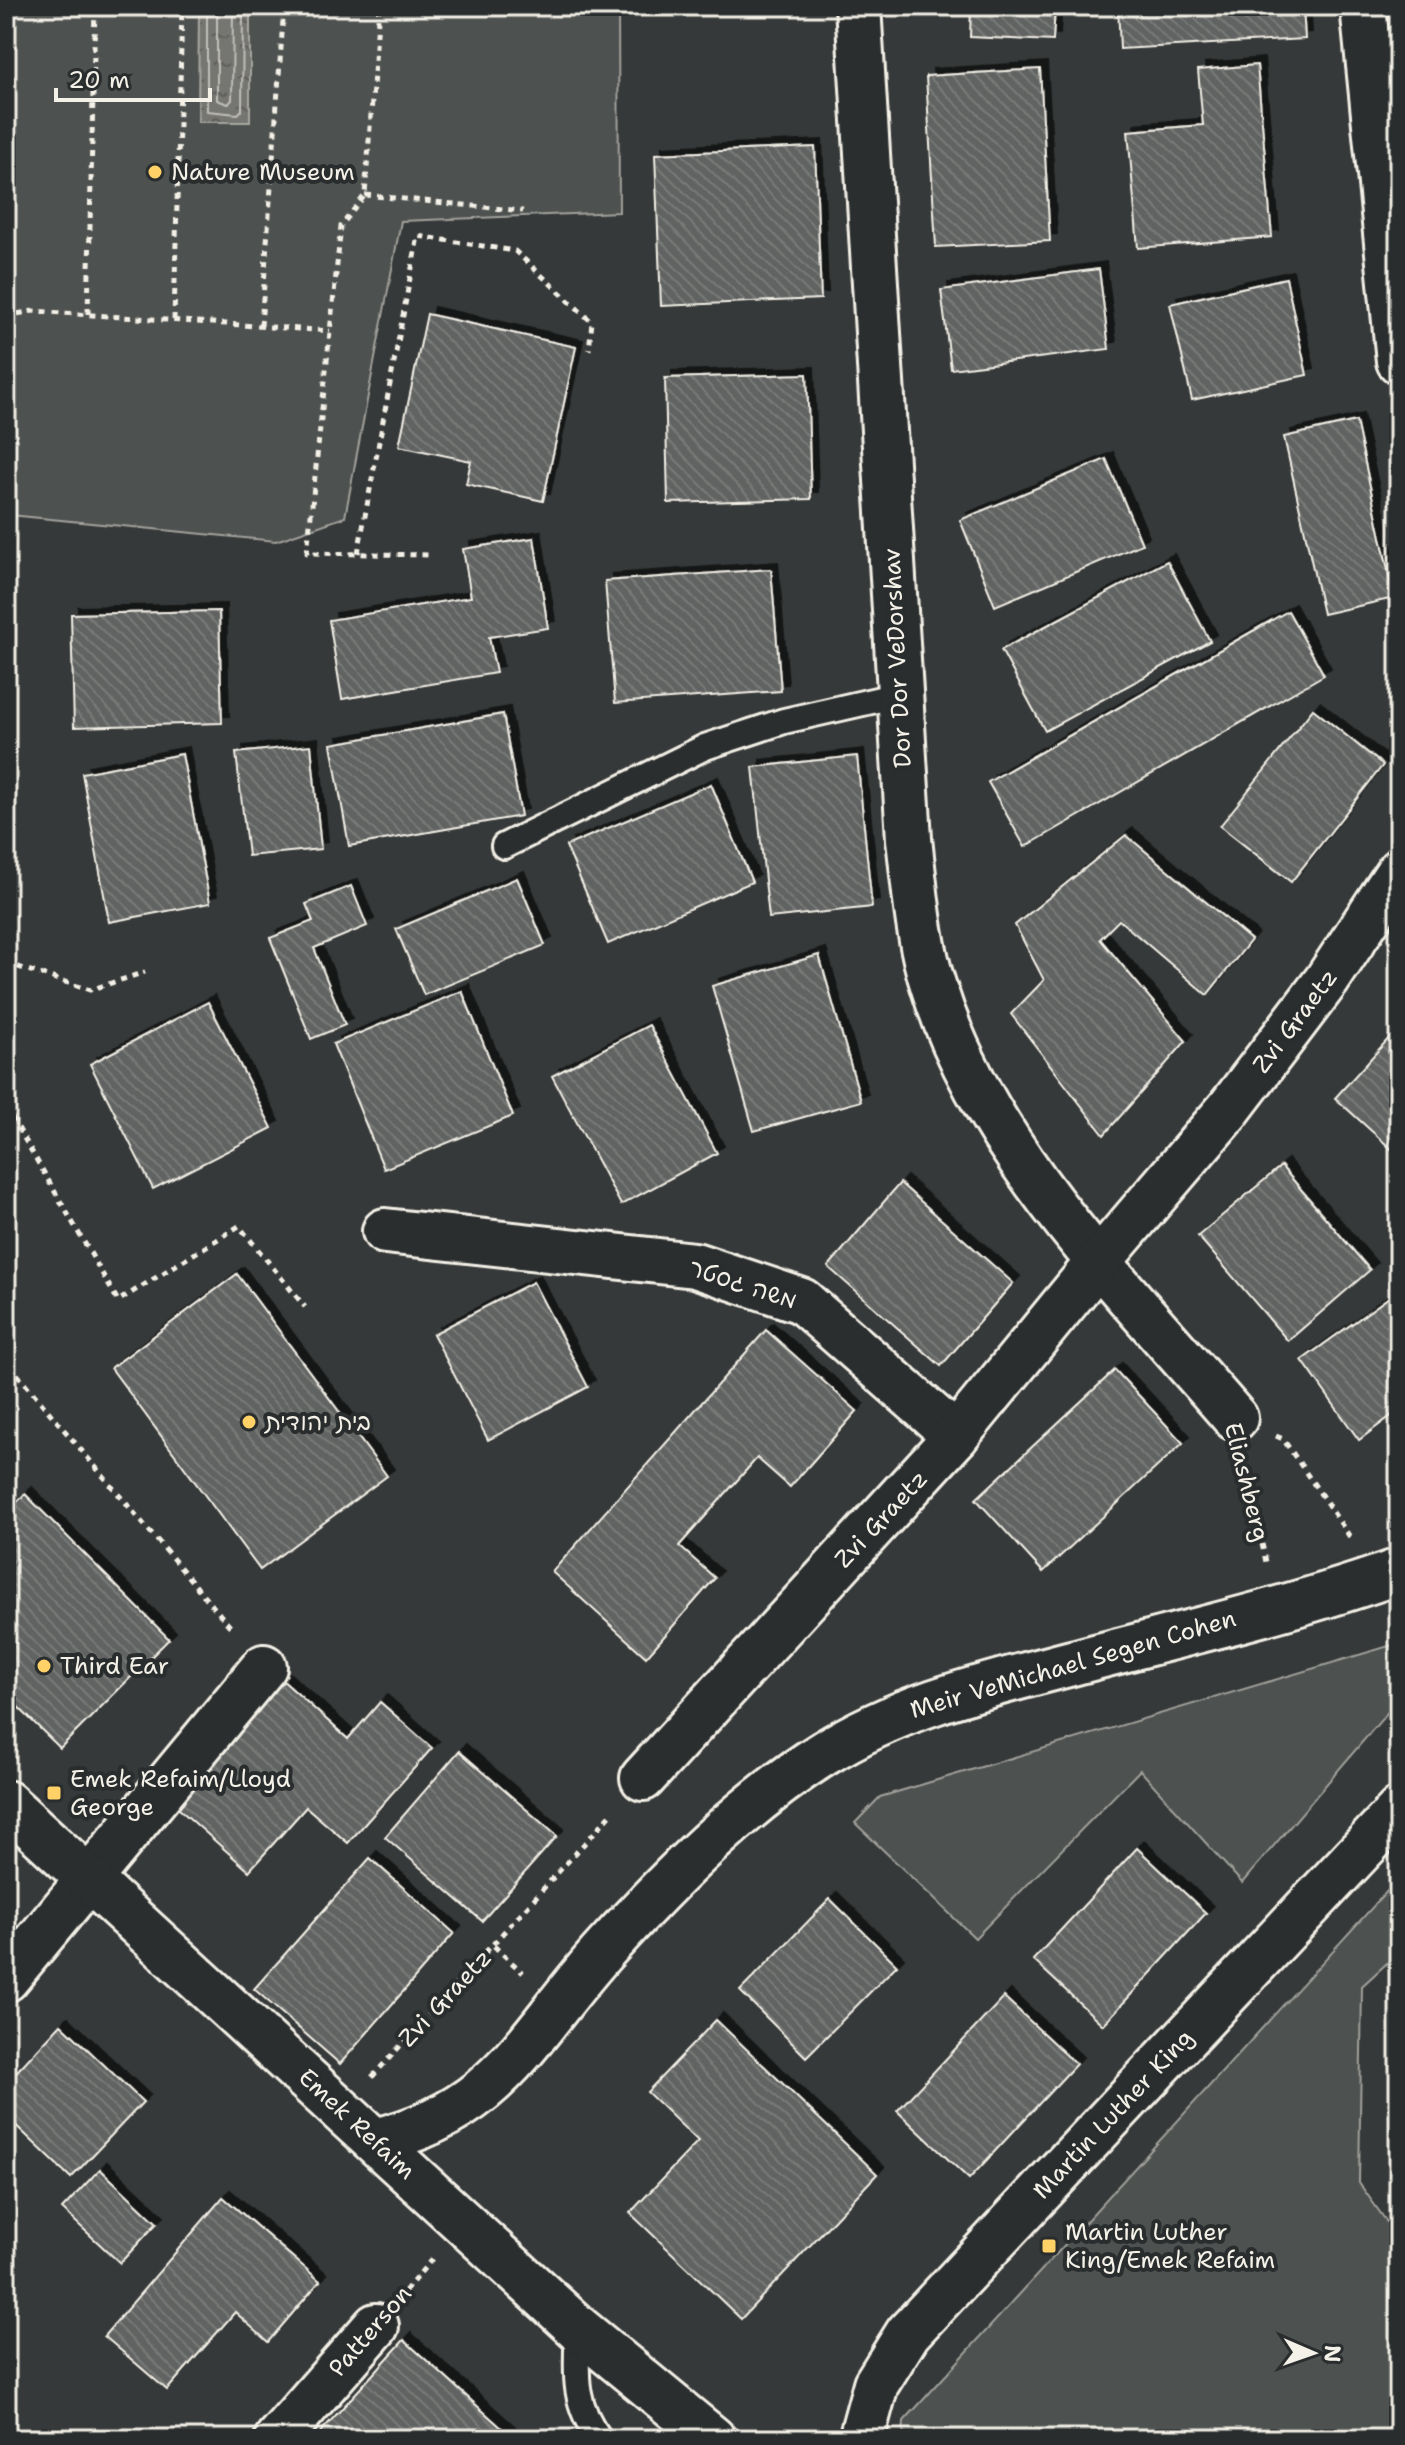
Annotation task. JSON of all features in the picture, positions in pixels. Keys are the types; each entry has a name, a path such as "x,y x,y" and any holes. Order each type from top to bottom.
{"street":[{"name":"Dor Dor VeDorshav","path":"858,6 898,695 909,839 921,937 942,1012 982,1098 1021,1161 1100,1260"},
{"path":"1363,6 1399,361"},
{"name":"Zvi Graetz","path":"643,1778 956,1436 1229,1109 1327,980 1399,871"},
{"name":"משה גסטר","path":"385,1231 695,1265 802,1301 956,1436"},
{"name":"Eliashberg","path":"1100,1260 1235,1418"},
{"name":"Meir VeMichael Segen Cohen","path":"396,2135 448,2117 497,2080 617,1938 710,1845 766,1796 822,1755 912,1707 1399,1571"},
{"path":"6,1979 264,1667"},
{"name":"Emek Refaim","path":"6,1803 396,2135 463,2223 578,2328 713,2439"},
{"name":"Martin Luther King","path":"861,2439 876,2384 908,2333 1399,1810"},
{"name":"Patterson","path":"277,2439 376,2326"}],"lane":[{"path":"504,846 705,747 784,721 898,695"},
{"path":"578,2328 577,2377 582,2412 600,2439"}],"path":[{"path":"88,314 95,6"},
{"path":"174,320 182,6"},
{"path":"261,326 284,6"},
{"path":"371,6 379,6 365,195 341,226 307,553 432,555"},
{"path":"365,195 523,211"},
{"path":"358,553 418,236 515,251 592,322 589,350"},
{"path":"6,316 33,311 330,331"},
{"path":"6,963 90,990 145,972"},
{"path":"6,1107 118,1301 239,1226 305,1307"},
{"path":"6,1353 17,1374 264,1667"},
{"path":"6,1386 17,1374"},
{"name":"Eliashberg","path":"1235,1418 1276,1606"},
{"path":"1312,1482 1339,1520"},
{"name":"Zvi Graetz","path":"396,2135 367,2082 643,1778"},
{"name":"Patterson","path":"376,2326 463,2223"}],"shaded area":[{"path":"6,6 618,6 619,212 401,221 345,517 276,541 10,515 6,496"},
{"path":"1399,1643 1399,1699 1242,1883 1140,1770 975,1938 855,1823 880,1797"},
{"path":"1399,1878 1399,1952 1362,1986 1359,2183 1399,2239 1399,2439 903,2439 904,2421"}],"water":[{"path":"199,6 250,6 250,122 198,122"}],"building":[{"path":"971,6 1055,6 1053,41 970,37"},
{"path":"1118,6 1303,6 1305,39 1120,49"},
{"path":"1257,65 1272,237 1138,248 1128,131 1203,125 1198,70"},
{"path":"1040,69 1050,241 936,247 926,76"},
{"path":"815,147 821,299 661,306 655,154"},
{"path":"1099,269 1109,349 951,369 941,290"},
{"path":"1286,278 1307,375 1192,400 1170,304"},
{"path":"427,314 576,347 543,501 466,484 471,461 399,446"},
{"path":"807,374 811,499 668,503 665,378"},
{"path":"1356,421 1394,598 1323,614 1284,437"},
{"path":"1106,459 1142,544 995,606 960,520"},
{"path":"534,538 548,628 489,637 496,673 342,699 329,620 471,597 463,549"},
{"path":"1167,561 1210,641 1045,731 1001,650"},
{"path":"771,569 781,691 615,703 605,581"},
{"path":"219,611 222,723 74,727 71,614"},
{"path":"1288,611 1324,675 1025,847 988,782"},
{"path":"1313,709 1383,765 1291,882 1220,826"},
{"path":"503,714 521,816 349,846 331,744"},
{"path":"311,745 321,849 248,856 236,753"},
{"path":"182,754 210,903 109,922 82,773"},
{"path":"857,756 872,907 769,918 753,767"},
{"path":"711,784 752,882 608,944 566,846"},
{"path":"1126,835 1251,940 1207,995 1119,920 1100,939 1186,1041 1104,1135 1011,1014 1044,980 1015,925"},
{"path":"517,878 545,945 424,995 396,929"},
{"path":"351,886 367,926 314,948 345,1025 311,1039 270,938 313,921 306,904"},
{"path":"819,955 861,1101 754,1131 712,986"},
{"path":"462,991 513,1116 384,1169 333,1044"},
{"path":"208,1002 272,1128 153,1189 90,1064"},
{"path":"649,1025 717,1153 621,1205 552,1076"},
{"path":"1399,1027 1399,1156 1335,1098"},
{"path":"1281,1166 1370,1270 1288,1341 1198,1236"},
{"path":"900,1183 1013,1283 941,1366 828,1267"},
{"name":"בית יהודית","path":"237,1274 387,1476 260,1570 111,1368"},
{"path":"533,1282 588,1387 488,1440 433,1334"},
{"path":"1399,1290 1399,1410 1359,1440 1302,1360"},
{"path":"766,1330 857,1411 790,1487 757,1458 679,1546 715,1578 646,1657 552,1572"},
{"path":"1115,1370 1183,1443 1043,1572 976,1499"},
{"path":"25,1494 169,1639 60,1748 6,1695 6,1513"},
{"path":"280,1678 348,1739 380,1702 432,1748 348,1843 306,1807 249,1871 170,1801"},
{"path":"459,1751 557,1836 482,1921 385,1837"},
{"path":"1137,1848 1206,1913 1103,2025 1033,1960"},
{"path":"370,1858 454,1933 340,2064 254,1989"},
{"path":"830,1899 897,1965 806,2057 740,1991"},
{"path":"1004,1997 1076,2064 969,2179 897,2111"},
{"path":"716,2020 877,2174 741,2319 630,2213 698,2141 647,2092"},
{"path":"61,2024 143,2102 71,2178 6,2116 6,2083"},
{"path":"100,2169 157,2223 120,2263 62,2209"},
{"path":"223,2197 320,2281 268,2342 235,2312 167,2390 104,2336"},
{"path":"404,2340 514,2439 316,2437"}],"place":[{"name":"Nature Museum","path":"155,172"},
{"name":"בית יהודית","path":"249,1422"},
{"name":"Third Ear","path":"44,1666"},
{"name":"Emek Refaim/Lloyd George","path":"54,1793"},
{"name":"Martin Luther King/Emek Refaim","path":"1049,2246"}]}
